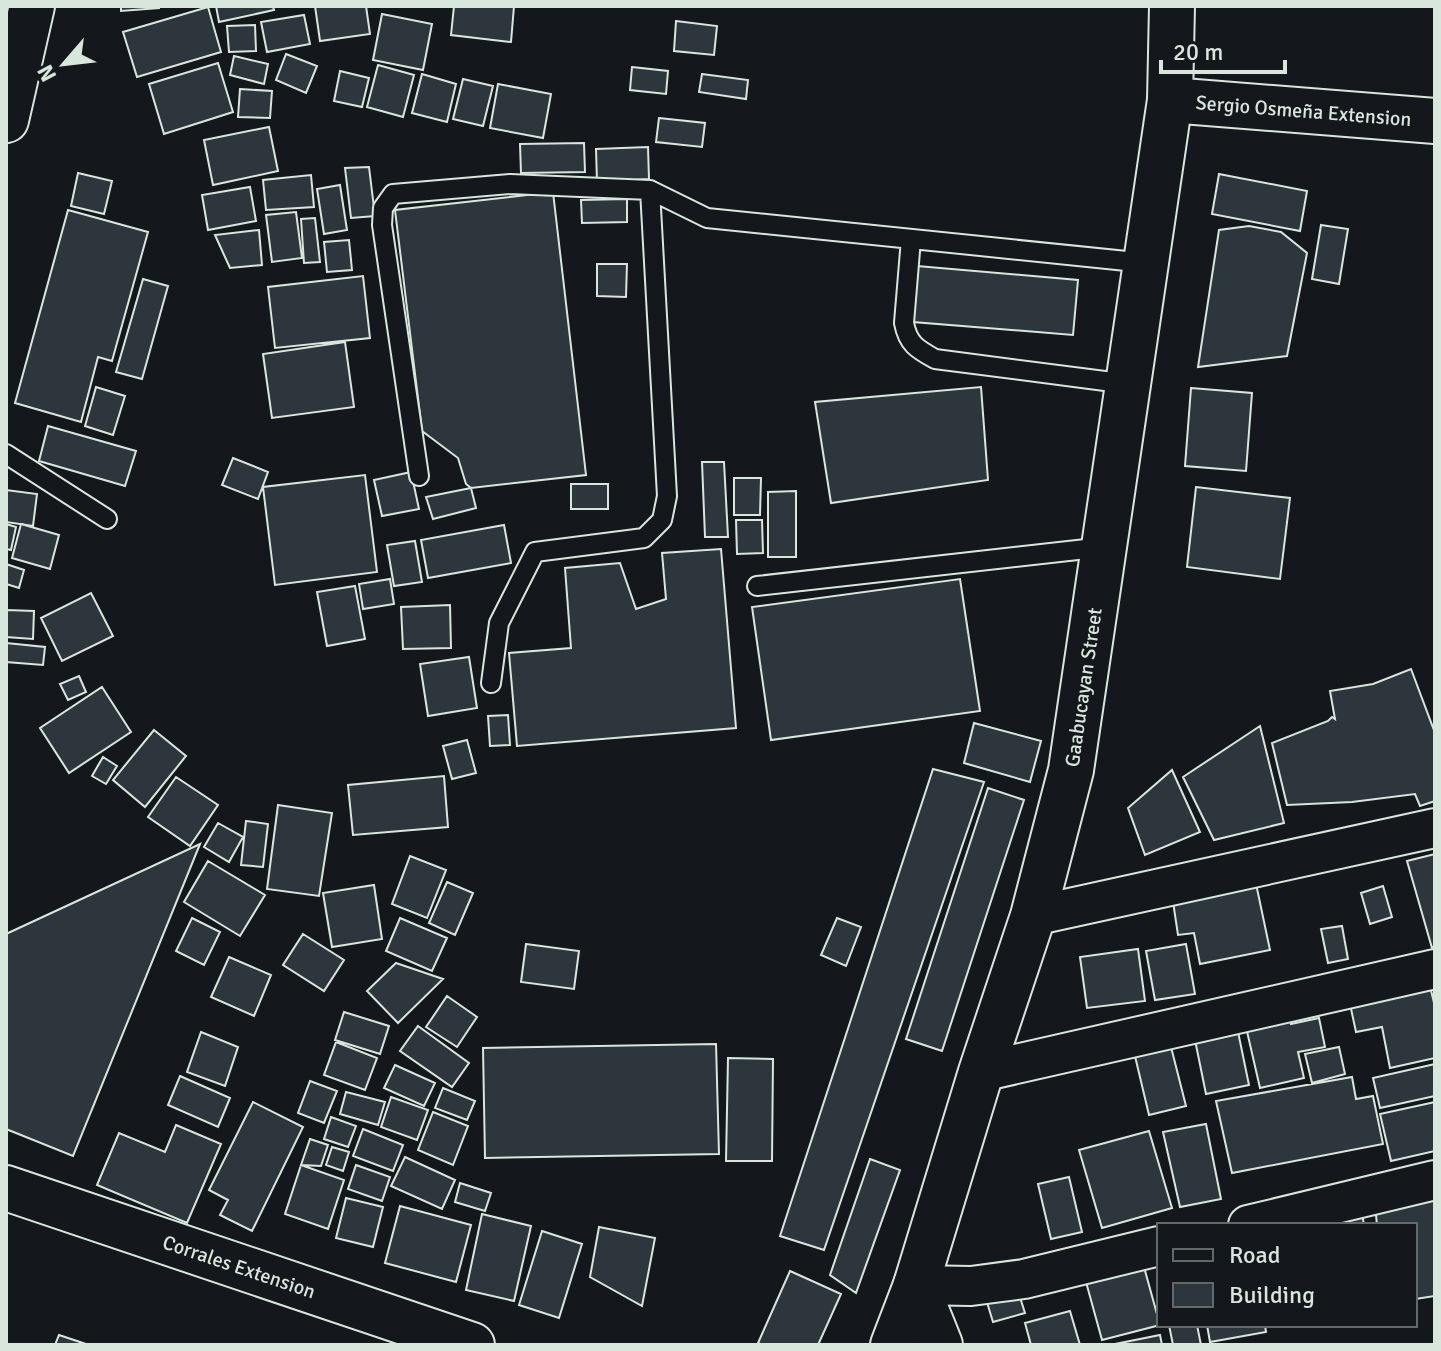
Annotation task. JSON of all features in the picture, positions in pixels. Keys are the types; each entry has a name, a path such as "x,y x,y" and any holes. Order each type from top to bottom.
{"street":[{"name":"Gaabucayan Street","path":"893,1345 916,1285 981,1072 1033,916 1071,770 1170,100 1172,6"},
{"path":"6,120 20,33"},
{"name":"Sergio Osmeña Extension","path":"1170,100 1435,121"},
{"path":"1033,916 1435,828"},
{"path":"981,1072 1435,969"},
{"path":"1256,1223 1435,1180"},
{"name":"Corrales Extension","path":"6,1188 472,1345"},
{"path":"940,1345 916,1285 971,1286 1024,1279 1157,1246"}],"lane":[{"path":"419,476 382,225 383,208 393,194 510,184 650,190 707,218 1146,263"},
{"path":"491,683 499,623 535,552 644,538 662,520 667,496 650,190"},
{"path":"911,239 904,323 906,337 918,349 935,359 1128,384"},
{"path":"6,454 107,519"},
{"path":"757,586 1104,547"}],"building":[{"path":"121,6 159,6 159,8 121,11"},
{"path":"216,6 273,6 274,10 219,22"},
{"path":"315,6 366,6 370,34 320,41"},
{"path":"454,6 514,6 511,42 451,35"},
{"path":"208,7 221,52 137,77 123,32"},
{"path":"382,14 432,24 423,70 373,60"},
{"path":"304,15 310,44 267,52 261,22"},
{"path":"676,21 717,26 714,55 674,51"},
{"path":"255,25 256,51 229,52 227,26"},
{"path":"286,54 317,66 306,93 276,80"},
{"path":"234,56 268,64 264,84 230,75"},
{"path":"218,63 233,112 164,134 149,84"},
{"path":"378,65 414,75 403,117 367,107"},
{"path":"632,67 668,71 666,94 630,90"},
{"path":"340,71 369,78 362,107 334,101"},
{"path":"422,74 456,84 447,122 412,113"},
{"path":"702,74 748,80 746,99 699,92"},
{"path":"463,79 493,86 483,126 453,119"},
{"path":"498,84 551,94 543,138 490,128"},
{"path":"240,89 272,91 270,118 238,117"},
{"path":"659,118 705,123 702,147 656,142"},
{"path":"269,127 278,171 213,185 204,140"},
{"path":"584,143 585,172 521,173 520,144"},
{"path":"648,147 649,179 597,182 596,149"},
{"path":"369,167 375,216 351,218 345,168"},
{"path":"78,173 112,181 104,214 71,206"},
{"path":"1219,174 1307,191 1300,231 1212,214"},
{"path":"311,175 314,207 266,210 263,180"},
{"path":"340,185 347,230 324,234 317,189"},
{"path":"250,187 256,221 208,230 202,195"},
{"path":"553,192 586,475 471,488 466,484 458,458 422,431 395,210"},
{"path":"627,199 627,222 582,223 581,200"},
{"path":"68,210 148,232 112,361 98,357 81,422 15,403"},
{"path":"296,212 302,258 272,262 266,215"},
{"path":"315,218 320,262 304,263 301,219"},
{"path":"1321,225 1348,229 1339,284 1312,279"},
{"path":"1249,226 1281,232 1307,253 1287,356 1198,367 1219,230"},
{"path":"259,230 262,265 230,268 215,235"},
{"path":"349,240 352,270 327,272 324,242"},
{"path":"597,264 627,264 626,297 597,296"},
{"path":"917,266 1078,280 1073,335 913,322"},
{"path":"363,276 370,338 275,348 268,287"},
{"path":"143,279 168,286 142,379 116,372"},
{"path":"345,342 354,407 272,418 263,354"},
{"path":"96,387 125,396 113,435 85,426"},
{"path":"981,387 988,480 831,503 815,402"},
{"path":"1191,388 1252,393 1246,471 1185,466"},
{"path":"48,426 136,451 125,486 39,461"},
{"path":"233,458 268,472 258,499 222,485"},
{"path":"702,462 724,462 728,537 705,537"},
{"path":"411,472 419,509 382,516 374,480"},
{"path":"365,475 377,572 275,585 263,487"},
{"path":"734,478 761,478 760,515 734,515"},
{"path":"571,484 608,484 608,509 571,509"},
{"path":"1196,487 1290,498 1280,579 1187,567"},
{"path":"471,488 476,508 433,519 426,497"},
{"path":"6,490 37,494 33,526 6,522"},
{"path":"796,491 796,557 768,557 768,492"},
{"path":"736,520 762,520 763,553 737,554"},
{"path":"6,524 16,527 11,550 6,549"},
{"path":"21,524 59,535 50,569 12,558"},
{"path":"504,525 511,563 428,578 421,540"},
{"path":"415,541 422,582 394,586 387,545"},
{"path":"721,549 736,728 517,746 509,653 571,648 565,568 620,563 636,609 666,599 662,553"},
{"path":"6,564 24,570 19,588 6,584"},
{"path":"390,579 394,604 363,609 359,584"},
{"path":"960,579 980,711 771,740 752,607"},
{"path":"355,586 365,639 327,646 317,592"},
{"path":"91,593 113,636 62,661 41,618"},
{"path":"450,605 451,648 403,649 401,607"},
{"path":"6,610 34,611 33,639 6,637"},
{"path":"6,643 45,647 43,665 6,662"},
{"path":"469,657 477,708 428,716 420,664"},
{"path":"1411,669 1435,733 1435,801 1420,806 1415,794 1352,802 1287,805 1272,743 1332,717 1335,719 1330,691 1373,684"},
{"path":"79,676 86,692 68,700 60,684"},
{"path":"102,687 131,732 69,773 40,728"},
{"path":"508,715 510,745 490,746 488,716"},
{"path":"974,723 1041,741 1030,782 964,763"},
{"path":"1260,726 1284,823 1214,840 1183,777"},
{"path":"154,730 186,756 145,807 113,780"},
{"path":"467,740 476,773 452,779 443,746"},
{"path":"103,757 117,766 106,784 92,776"},
{"path":"933,769 984,782 824,1250 780,1236"},
{"path":"1172,770 1200,832 1145,855 1128,808"},
{"path":"444,776 448,827 353,835 348,785"},
{"path":"176,777 218,805 190,846 148,817"},
{"path":"988,788 1024,800 942,1051 906,1039"},
{"path":"278,805 332,813 319,896 267,889"},
{"path":"246,821 268,824 263,867 241,865"},
{"path":"218,823 243,837 229,862 204,847"},
{"path":"200,844 73,1156 6,1129 6,934"},
{"path":"1435,854 1435,947 1432,948 1407,861"},
{"path":"410,856 446,870 427,918 392,904"},
{"path":"208,861 265,895 240,936 184,902"},
{"path":"1255,879 1270,950 1200,964 1194,933 1178,935 1172,895"},
{"path":"447,882 473,893 455,935 429,923"},
{"path":"374,885 382,939 332,947 323,893"},
{"path":"1383,886 1392,917 1370,924 1361,893"},
{"path":"192,918 220,932 204,965 176,951"},
{"path":"400,918 447,938 432,971 386,951"},
{"path":"837,918 861,927 846,966 821,955"},
{"path":"1342,926 1348,959 1328,963 1321,929"},
{"path":"303,934 344,960 324,991 283,965"},
{"path":"526,944 579,951 574,989 521,982"},
{"path":"1186,944 1195,994 1155,1000 1146,951"},
{"path":"1138,949 1145,1001 1087,1008 1080,957"},
{"path":"229,957 271,975 254,1016 211,997"},
{"path":"396,963 443,979 398,1023 367,991"},
{"path":"1430,986 1435,1007 1435,1058 1390,1068 1382,1027 1356,1032 1350,1004"},
{"path":"447,996 477,1017 457,1047 426,1027"},
{"path":"344,1012 389,1026 380,1054 335,1040"},
{"path":"1290,1016 1291,1024 1319,1018 1325,1047 1298,1052 1304,1078 1260,1088 1246,1027"},
{"path":"418,1026 469,1063 452,1087 400,1051"},
{"path":"1237,1027 1249,1085 1206,1094 1194,1035"},
{"path":"201,1032 238,1047 225,1086 187,1072"},
{"path":"336,1042 377,1058 365,1090 324,1075"},
{"path":"1170,1043 1186,1106 1149,1115 1134,1052"},
{"path":"716,1044 719,1154 485,1158 483,1048"},
{"path":"1339,1047 1345,1074 1312,1083 1305,1054"},
{"path":"728,1058 773,1059 772,1161 726,1161"},
{"path":"1435,1064 1435,1096 1380,1108 1373,1078"},
{"path":"395,1065 435,1083 424,1106 384,1088"},
{"path":"180,1076 230,1098 218,1127 168,1105"},
{"path":"1352,1077 1356,1099 1373,1096 1383,1144 1232,1173 1216,1101"},
{"path":"310,1081 337,1091 324,1123 298,1113"},
{"path":"443,1088 475,1101 467,1120 435,1108"},
{"path":"346,1092 385,1102 378,1125 340,1114"},
{"path":"391,1097 428,1110 417,1140 381,1127"},
{"path":"253,1102 303,1127 252,1231 220,1215 228,1200 209,1190"},
{"path":"1435,1102 1435,1151 1391,1161 1380,1114"},
{"path":"433,1112 468,1126 453,1165 418,1150"},
{"path":"331,1117 356,1126 348,1147 324,1139"},
{"path":"1206,1124 1221,1199 1180,1207 1163,1132"},
{"path":"176,1125 221,1144 187,1223 97,1185 119,1133 165,1152"},
{"path":"363,1129 403,1145 393,1171 353,1156"},
{"path":"1149,1131 1172,1208 1102,1228 1079,1150"},
{"path":"310,1139 328,1145 321,1166 301,1165"},
{"path":"332,1147 349,1152 343,1171 326,1165"},
{"path":"405,1157 455,1180 442,1209 391,1186"},
{"path":"870,1159 900,1170 856,1293 830,1275"},
{"path":"301,1165 344,1180 328,1229 285,1214"},
{"path":"356,1165 390,1177 382,1201 348,1189"},
{"path":"1069,1177 1082,1232 1051,1239 1038,1184"},
{"path":"460,1183 491,1193 485,1211 455,1202"},
{"path":"1435,1189 1435,1296 1417,1299 1417,1223 1377,1223 1376,1215 1371,1215 1371,1204"},
{"path":"346,1198 383,1207 373,1247 336,1238"},
{"path":"400,1206 471,1225 456,1282 385,1263"},
{"path":"1362,1213 1364,1223 1339,1223 1338,1218"},
{"path":"482,1214 531,1226 514,1301 466,1290"},
{"path":"599,1227 655,1238 642,1306 590,1277"},
{"path":"542,1231 582,1244 559,1318 519,1305"},
{"path":"1144,1267 1157,1314 1157,1326 1102,1340 1086,1282"},
{"path":"790,1271 841,1294 818,1345 762,1345 758,1343"},
{"path":"1018,1291 1025,1313 993,1322 986,1299"},
{"path":"1070,1311 1080,1345 1031,1345 1025,1323"},
{"path":"1169,1327 1197,1327 1201,1345 1173,1345"},
{"path":"1207,1327 1265,1327 1266,1332 1210,1342"},
{"path":"59,1335 89,1345 55,1345"},
{"path":"1160,1335 1162,1345 1110,1345"}]}
